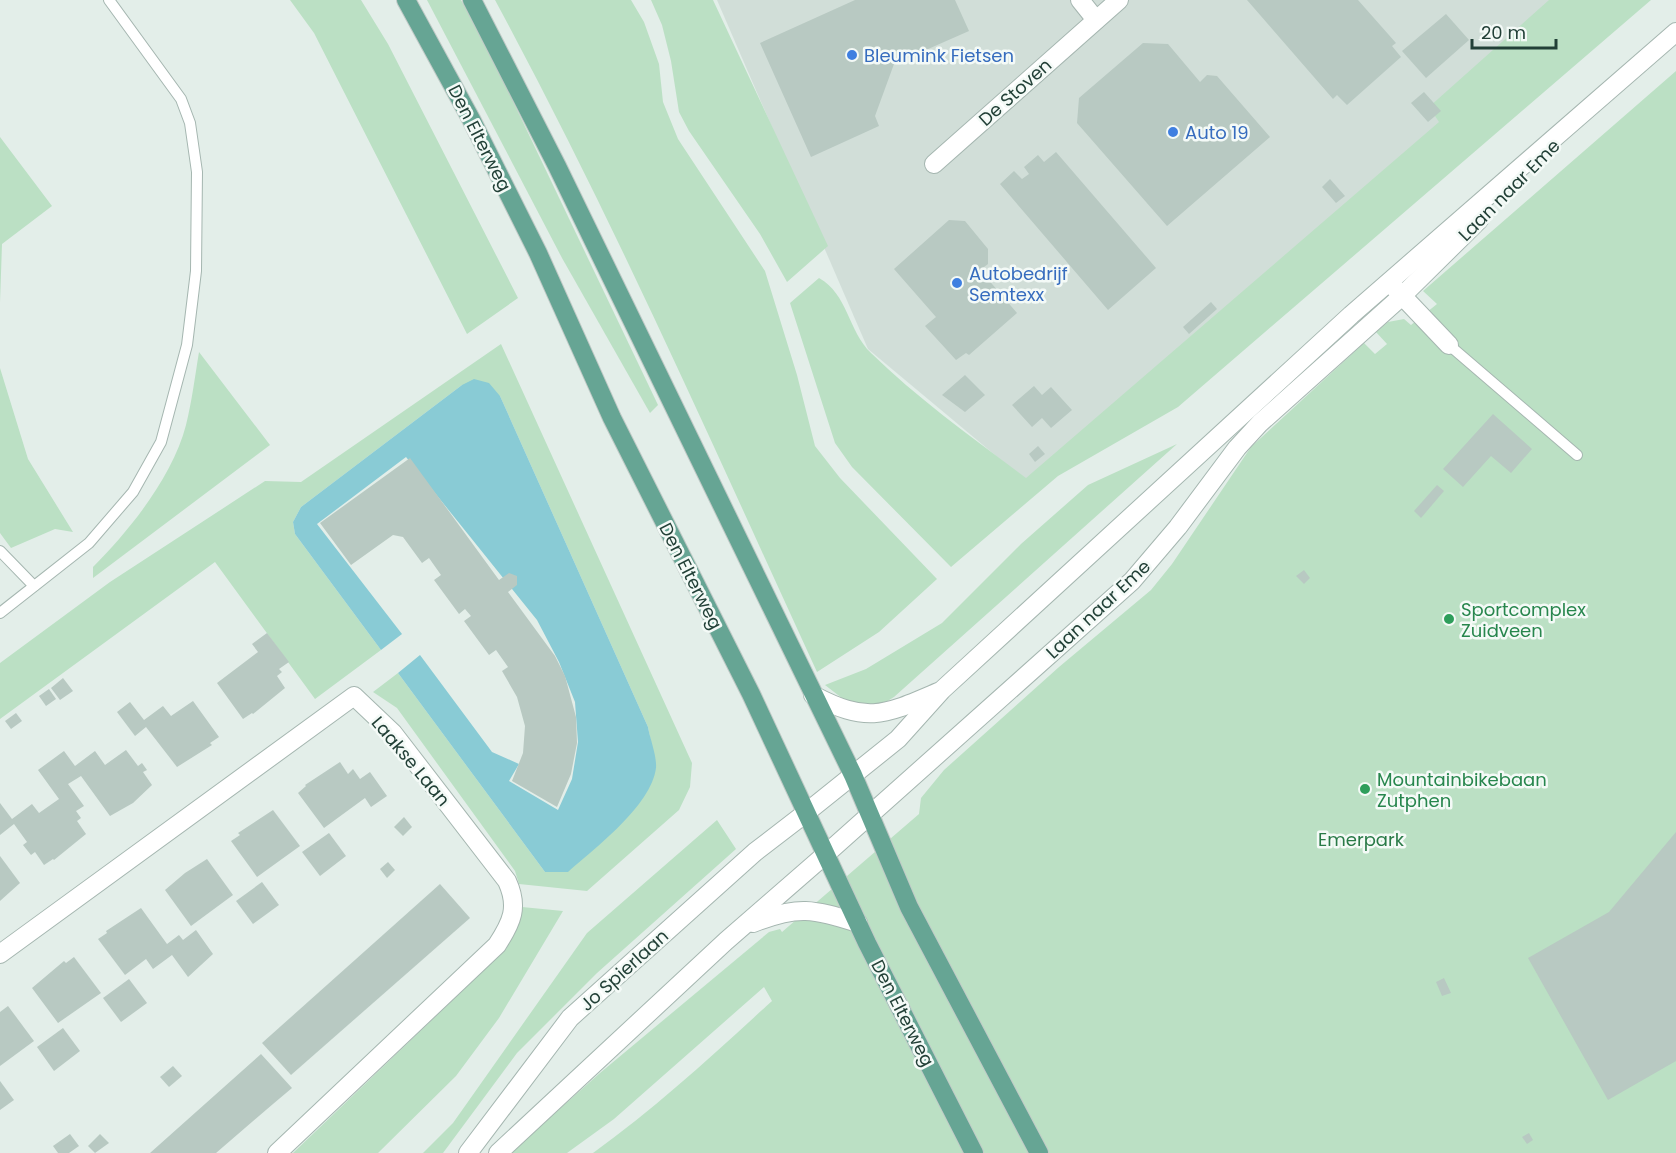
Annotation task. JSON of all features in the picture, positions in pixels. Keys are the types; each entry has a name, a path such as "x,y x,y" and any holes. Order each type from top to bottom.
{"main road":[{"name":"Den Elterweg","path":"406,0 471,119 538,253 612,418 751,694 858,923 974,1153"},
{"path":"472,0 557,166 853,775 909,907 1039,1153"}],"street":[{"path":"1080,0 1096,20"},
{"name":"De Stoven","path":"934,164 1119,0"},
{"name":"Laan naar Eme","path":"826,854 1132,581 1252,431 1396,290 1676,32"},
{"name":"Laan naar Eme","path":"807,813 898,739 942,690 1351,315 1396,290"},
{"path":"1396,290 1449,345"},
{"name":"Laan naar Eme","path":"813,695 834,706 864,714 890,712 942,690"},
{"name":"Laakse Laan","path":"0,954 354,696 393,734 507,881 515,897 509,926 497,945 277,1153"},
{"name":"Jo Spierlaan","path":"468,1153 570,1018 755,852 807,813"},
{"path":"498,1153 740,928 826,854"},
{"path":"740,928 782,911 815,910 858,923"}],"lane":[{"path":"0,613 89,543 117,513 146,470 161,442 170,415 192,314 196,271 197,172 188,112 177,93 109,0"},
{"path":"1449,345 1577,454"},
{"path":"0,551 34,586"}],"shaded area":[{"path":"717,0 1587,0 1025,480 868,349"}],"green space":[{"path":"290,0 361,0 388,44 518,298 467,334 314,33"},
{"path":"427,0 461,0 467,11 510,95 658,405 650,413 562,258"},
{"path":"495,0 631,0 644,22 659,64 663,102 678,139 765,271 797,375 815,446 840,478 937,579 879,632 817,672 621,249"},
{"path":"651,0 713,0 828,246 787,282 760,234 689,131 679,112 671,61 662,25"},
{"path":"1549,0 1651,0 1178,407 1058,476 951,567 852,467 835,443 790,303 819,278 836,293 857,334 871,353 927,402 1026,478 1439,122 1429,107"},
{"name":"Sportcomplex Zuidveen","path":"1676,71 1676,1153 593,1153 662,1099 772,1001 764,987 614,1119 567,1153 510,1153 600,1073 769,932 780,929 782,932 919,814 921,798 944,770 1059,667 1151,590 1172,564 1251,447 1364,343 1375,354 1387,344 1376,332 1388,322 1404,319 1411,325 1437,304 1423,291"},
{"path":"0,137 52,206 2,244 0,303"},
{"path":"501,344 692,763 690,787 679,810 587,891 519,884 515,871 397,708 373,692 398,673 545,872 656,768 648,727 500,396 462,385 301,507 293,522 295,534 381,650 315,699 215,562 0,719 0,663 110,582 265,481 301,482"},
{"path":"199,352 270,445 93,578 93,567 135,519 161,483 171,464 186,425"},
{"path":"0,368 28,459 73,532 55,529 11,548 0,533"},
{"path":"1177,444 894,697 878,707 847,702 825,685 866,669 942,623 1021,544 1088,485"},
{"path":"717,820 736,849 597,973 517,1053 443,1153 423,1153 453,1123 587,933"},
{"path":"522,907 563,911 499,1018 456,1076 378,1153 293,1153 506,949 519,924"}],"water":[{"path":"474,379 489,383 500,396 648,727 655,758 656,768 644,797 606,839 568,872 545,872 398,673 420,655 492,752 519,764 509,781 558,810 572,779 578,742 575,702 559,662 537,620 406,457 317,524 402,634 381,650 295,534 293,522 301,507 462,385"}],"building":[{"path":"855,0 955,0 969,31 894,64 875,116 879,126 811,157 760,43"},
{"path":"1247,0 1358,0 1396,43 1392,46 1401,57 1347,105 1337,95 1333,99"},
{"path":"1446,14 1469,40 1426,78 1402,51"},
{"path":"1143,43 1168,44 1200,82 1207,75 1217,76 1270,137 1167,226 1077,123 1079,98"},
{"path":"1424,92 1441,111 1428,122 1411,103"},
{"path":"1056,152 1156,268 1108,310 1000,184 1014,171 1022,179 1029,174 1024,167 1038,155 1044,162"},
{"path":"1330,179 1345,196 1336,203 1322,187"},
{"path":"949,220 965,221 988,249 988,264 980,270 1017,313 969,355 966,353 956,360 925,326 936,317 894,269"},
{"path":"1211,302 1217,309 1189,334 1183,327"},
{"path":"965,375 985,395 965,412 942,395"},
{"path":"1034,386 1042,395 1051,387 1072,410 1051,428 1042,418 1032,427 1012,405"},
{"path":"1493,414 1532,449 1511,473 1491,456 1463,487 1443,469"},
{"path":"1038,446 1045,454 1035,462 1029,454"},
{"path":"410,458 499,580 509,573 517,576 517,585 508,592 555,656 565,676 576,717 577,743 571,774 557,807 512,781 523,753 525,726 517,697 502,671 508,667 496,650 489,655 464,621 471,616 465,609 459,614 434,580 441,575 429,558 422,563 403,537 393,535 351,565 320,523"},
{"path":"1437,485 1444,491 1421,518 1414,511"},
{"path":"1304,570 1310,578 1304,584 1296,576"},
{"path":"267,633 289,662 279,669 282,672 277,676 285,688 253,714 243,719 217,683 258,652 252,644"},
{"path":"63,678 73,691 60,700 51,688"},
{"path":"49,689 56,699 46,706 39,696"},
{"path":"193,701 219,737 210,743 212,745 177,767 146,727 135,736 117,712 130,702 144,720 163,706 171,716"},
{"path":"16,713 22,721 11,729 5,721"},
{"path":"126,750 138,766 142,763 147,770 143,772 152,785 133,803 110,816 81,776 68,784 84,806 76,811 81,818 77,821 86,834 54,860 44,865 35,852 31,855 23,845 27,842 14,824 0,835 0,803 12,819 32,804 39,813 59,799 38,770 64,751 75,766 95,751 105,765"},
{"path":"340,762 348,774 353,769 360,779 370,772 387,796 371,807 365,798 324,828 298,793 305,785"},
{"path":"273,810 300,846 257,877 231,841 240,835 238,833"},
{"path":"404,817 412,827 403,836 394,827"},
{"path":"1676,832 1676,1061 1608,1100 1528,958 1609,912"},
{"path":"329,833 346,856 320,876 302,852"},
{"path":"0,856 20,883 0,901"},
{"path":"207,859 233,895 191,926 165,890 185,873"},
{"path":"388,862 395,870 387,878 380,869"},
{"path":"262,882 279,905 253,924 236,901"},
{"path":"440,884 470,918 291,1075 262,1043"},
{"path":"141,908 167,944 179,935 183,940 196,930 213,954 188,977 172,955 153,969 146,959 125,975 98,939 107,933 106,931"},
{"path":"74,957 101,993 58,1023 32,988 64,961 66,963"},
{"path":"1444,978 1451,993 1442,996 1436,982"},
{"path":"129,979 147,1003 121,1022 103,998"},
{"path":"8,1006 34,1041 0,1066 0,1012"},
{"path":"63,1028 80,1051 54,1071 37,1047"},
{"path":"261,1054 292,1088 216,1153 150,1153"},
{"path":"173,1066 182,1076 169,1087 160,1077"},
{"path":"0,1081 14,1100 0,1110"},
{"path":"1529,1133 1533,1140 1527,1144 1522,1137"},
{"path":"70,1134 79,1146 69,1153 58,1153 53,1146"},
{"path":"100,1134 109,1143 95,1153 88,1146"}],"place":[{"name":"Bleumink Fietsen","path":"852,55"},
{"name":"Auto 19","path":"1173,132"},
{"name":"Autobedrijf Semtexx","path":"957,283"},
{"name":"Sportcomplex Zuidveen","path":"1449,619"},
{"name":"Mountainbikebaan Zutphen","path":"1365,789"}],"park label":[{"name":"Emerpark","path":"1361,839"}]}
